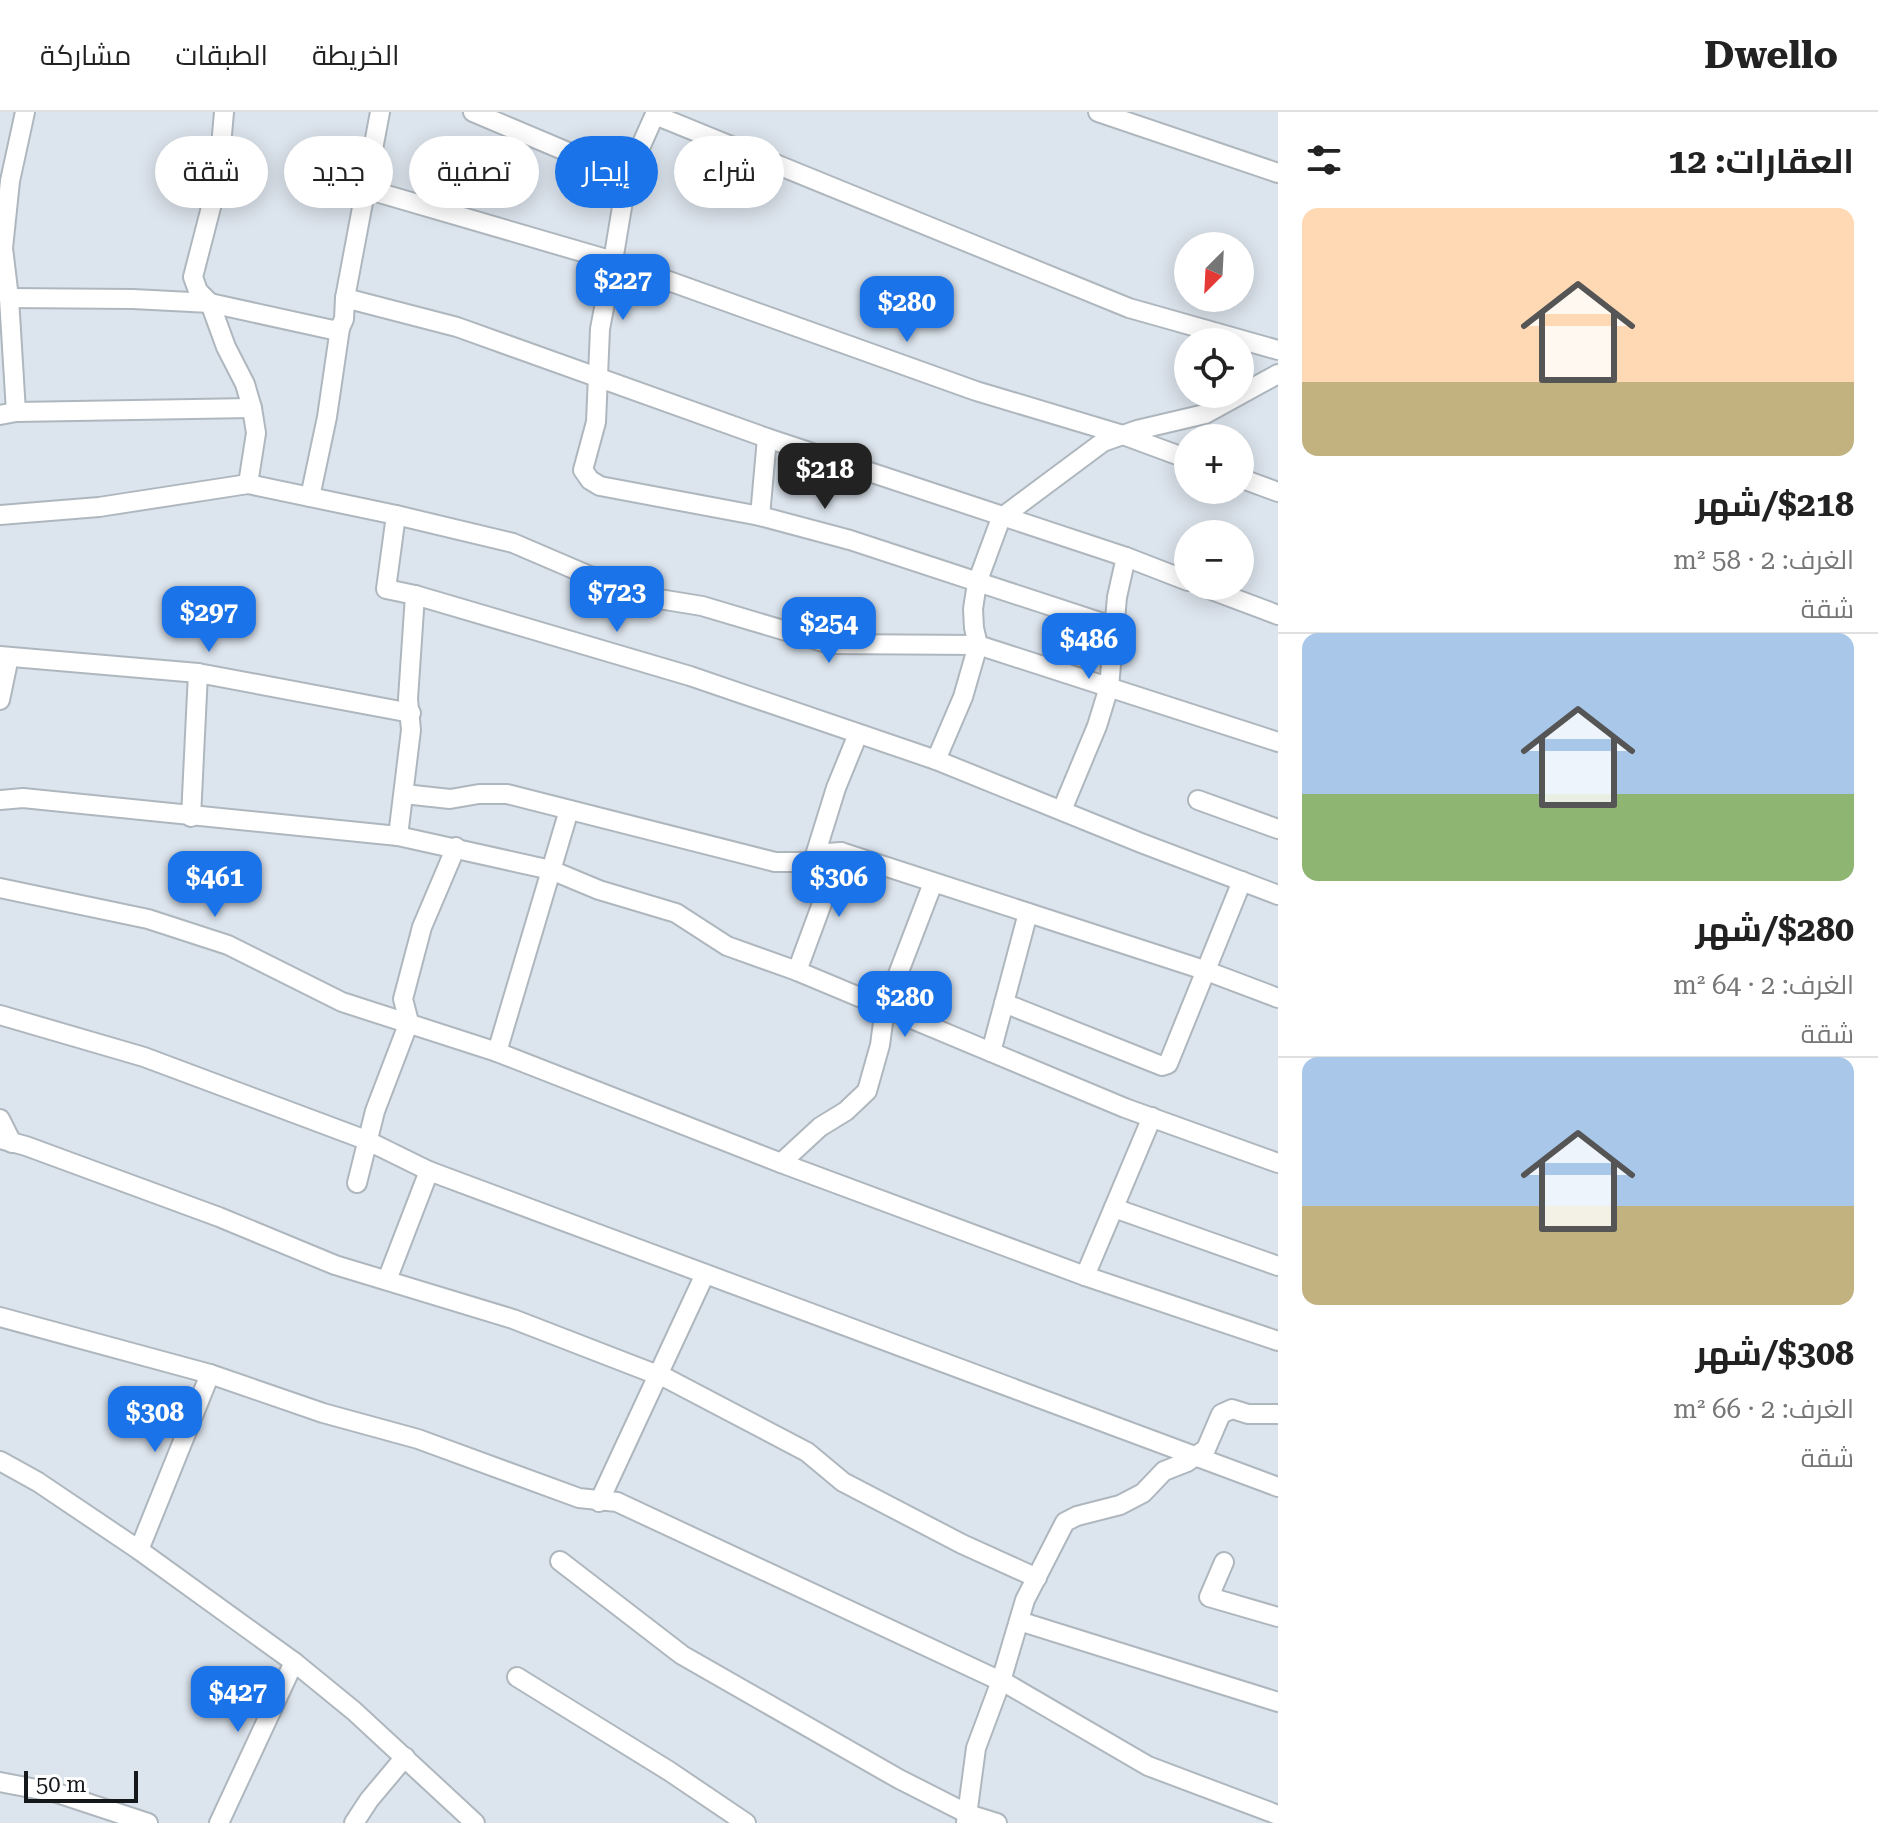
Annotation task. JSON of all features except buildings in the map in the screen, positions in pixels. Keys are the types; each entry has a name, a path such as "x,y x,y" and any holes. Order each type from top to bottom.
{"street":[{"path":"25,112 5,181 1,248 9,298 6,342 8,414 252,408"},
{"path":"224,112 218,180 193,277 198,291 210,303 226,347 245,384 252,408 256,433 248,484"},
{"path":"376,136 380,112"},
{"path":"473,112 555,147"},
{"path":"1098,112 1278,173"},
{"path":"645,136 655,114 1129,308 1278,350"},
{"path":"393,197 613,261 976,391 1123,435 1174,454"},
{"path":"310,497 327,417 362,208"},
{"path":"622,208 600,329 596,422 583,470 590,480 600,486 760,516 850,540 1115,627"},
{"path":"9,298 210,303 333,330 340,328"},
{"path":"345,298 457,327 767,438 1174,576"},
{"path":"936,760 963,697 978,645 973,609 977,583 1001,518 1086,454 1123,435 1205,414 1278,374"},
{"path":"760,516 767,438"},
{"path":"1254,483 1278,492"},
{"path":"0,515 99,507 248,484 513,543 653,598 702,606 830,644 978,645 1278,742"},
{"path":"396,515 386,589 690,676 936,760 1278,895"},
{"path":"1062,810 1097,726 1109,687 1117,597 1126,557"},
{"path":"398,836 411,713 408,699 415,595"},
{"path":"1238,600 1278,615"},
{"path":"0,700 4,656 198,673 411,713"},
{"path":"191,817 198,673"},
{"path":"813,862 836,788 858,734"},
{"path":"404,794 450,799 479,794 507,794 775,862 813,862 828,853 841,852 1204,970 1278,998"},
{"path":"0,800 23,798 398,836 551,870 599,890 676,913 727,946 797,971 1152,1117 1278,1163"},
{"path":"1198,800 1278,829"},
{"path":"497,1052 569,810"},
{"path":"357,1183 366,1140 409,1022 403,999 422,927 456,847"},
{"path":"797,971 841,852"},
{"path":"1004,1003 1162,1066 1168,1064 1242,881"},
{"path":"781,1163 820,1127 846,1111 867,1091 880,1045 885,1008 933,883"},
{"path":"0,888 148,919 228,945 342,1002 497,1052 781,1163 1085,1276 1278,1341"},
{"path":"991,1052 1028,913"},
{"path":"0,1017 144,1057 366,1140 429,1171 1278,1487"},
{"path":"1085,1276 1152,1117"},
{"path":"0,1119 6,1141 219,1217 335,1265 513,1319 659,1376 714,1401 807,1452 843,1482 950,1538 1037,1578"},
{"path":"387,1280 429,1171"},
{"path":"1114,1208 1278,1266"},
{"path":"599,1502 705,1274"},
{"path":"0,1317 210,1374 323,1413 418,1439 579,1498 617,1502 1001,1681 1148,1766 1275,1817"},
{"path":"139,1550 210,1374"},
{"path":"967,1818 976,1748 1001,1681 1025,1600 1065,1522 1120,1505 1143,1493 1164,1471 1187,1462 1206,1449 1221,1414 1232,1409 1248,1414 1278,1414"},
{"path":"0,1461 38,1482 139,1550 294,1662 405,1757 475,1823"},
{"path":"560,1561 682,1655 967,1818 997,1823"},
{"path":"1224,1562 1209,1597 1278,1617"},
{"path":"1019,1621 1278,1702"},
{"path":"219,1823 294,1662"},
{"path":"517,1677 669,1771 746,1823"},
{"path":"354,1823 405,1757"},
{"path":"0,1782 57,1793 148,1823"}]}
